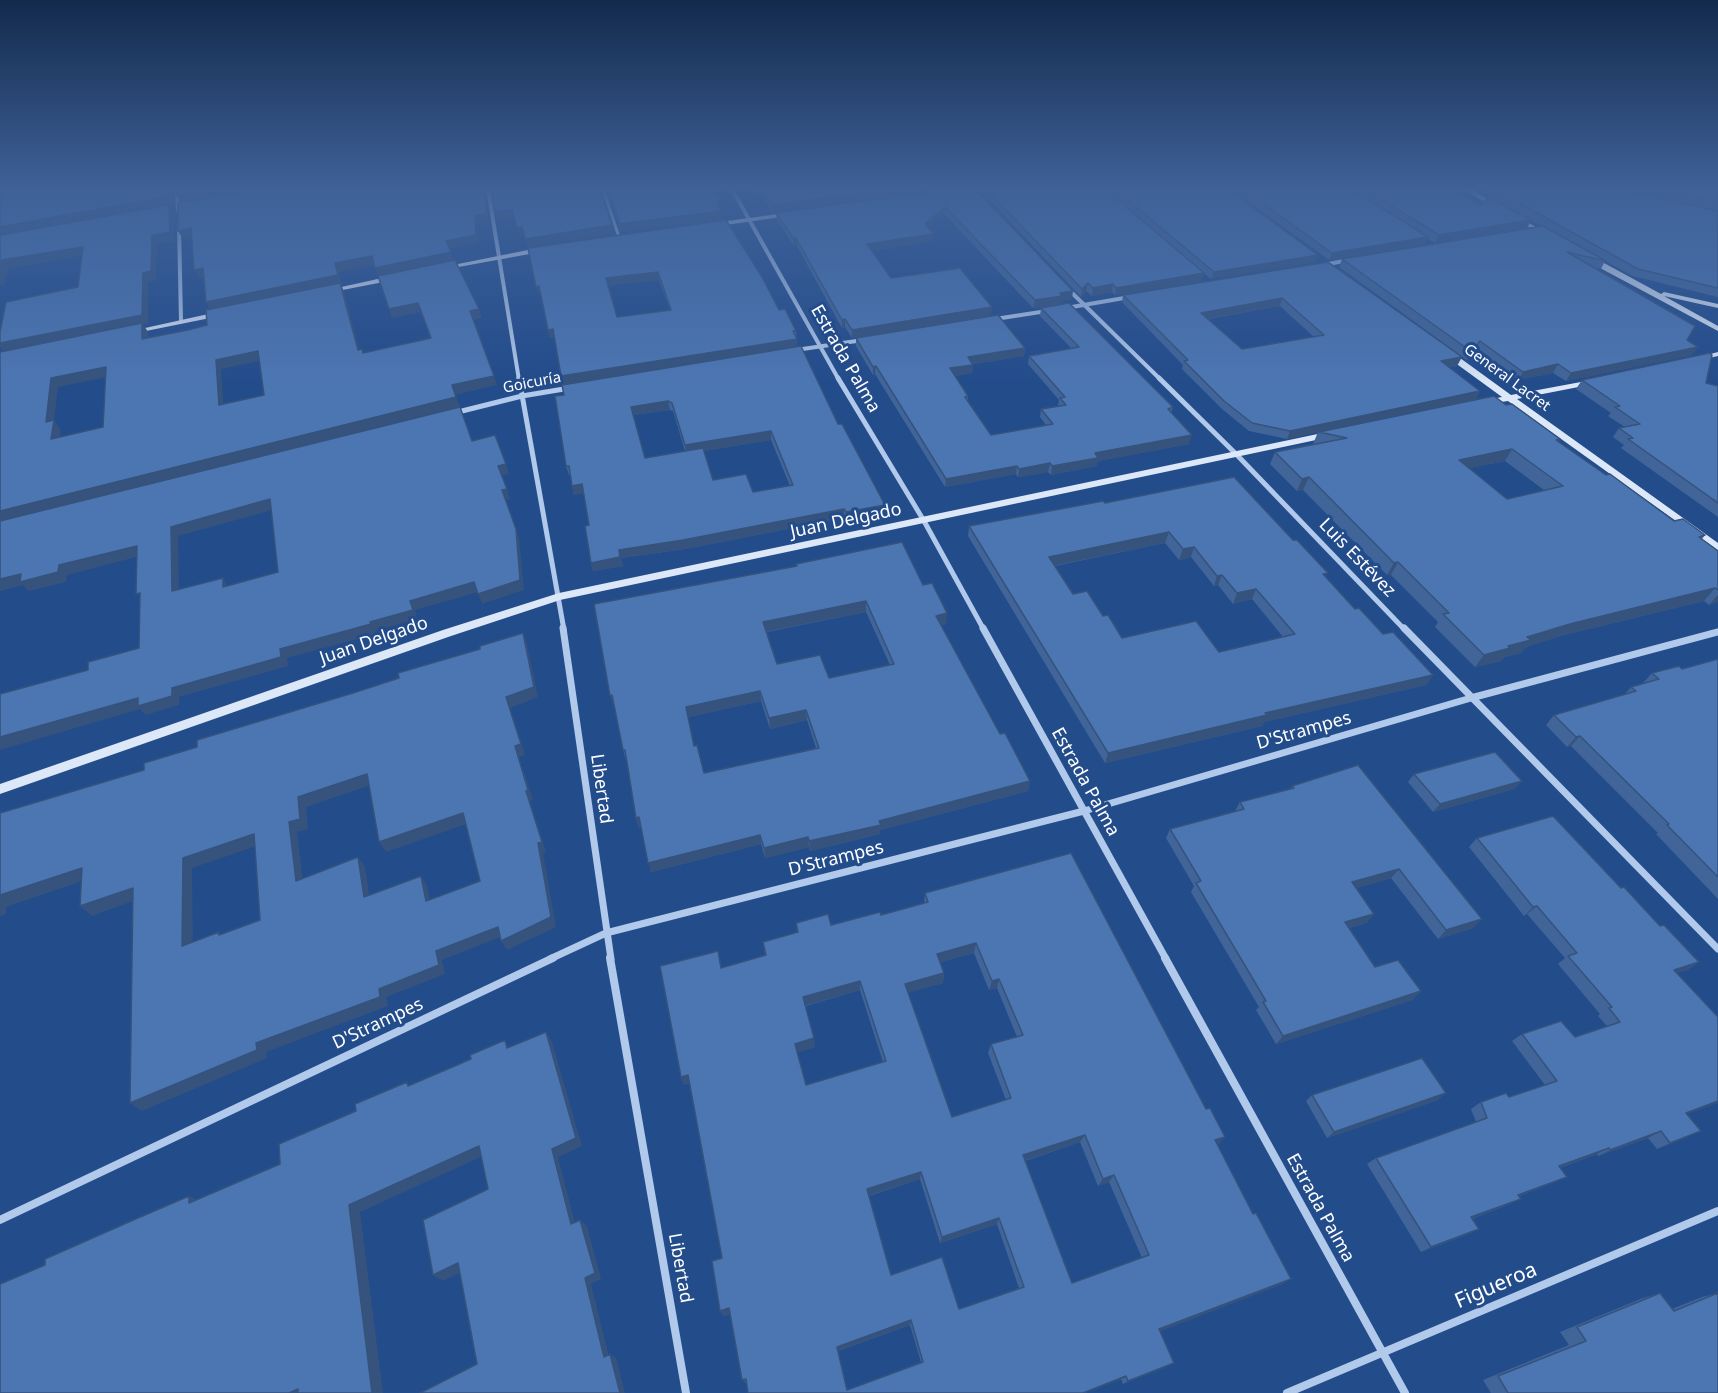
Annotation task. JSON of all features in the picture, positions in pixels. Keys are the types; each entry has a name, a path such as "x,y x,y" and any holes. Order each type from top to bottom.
{"street":[{"path":"179,254 181,321"},
{"path":"432,270 512,254"},
{"name":"Estrada Palma","path":"769,254 819,347 924,521 1405,1393"},
{"path":"1583,254 1718,329"},
{"name":"Libertad","path":"500,256 522,396 559,597 606,933 686,1393"},
{"path":"1319,262 1358,259"},
{"path":"1319,262 1335,271"},
{"path":"318,293 409,274"},
{"name":"Luis Estévez","path":"1060,281 1236,454 1471,698 1718,949"},
{"path":"1650,291 1718,306"},
{"path":"1060,309 1141,295"},
{"path":"991,320 1049,310"},
{"path":"124,333 226,312"},
{"path":"784,352 865,339"},
{"name":"General Lacret","path":"1441,349 1718,548"},
{"path":"1684,362 1718,354"},
{"path":"1475,405 1605,378"},
{"name":"Goicuría","path":"452,414 522,396 579,387"},
{"name":"Juan Delgado","path":"0,789 447,633 559,597 1338,433"},
{"name":"D'Strampes","path":"0,1220 606,933 1084,811 1471,698 1718,632"},
{"name":"Figueroa","path":"1287,1393 1718,1211"}],"building":[{"path":"0,254 39,254 2,260 0,268"},
{"path":"82,254 151,254 151,271 143,273 142,315 0,343 6,302 78,287"},
{"path":"193,254 441,254 375,268 372,256 335,263 338,275 206,302 203,268 194,270"},
{"path":"529,254 747,254 779,310 785,309 796,331 793,331 797,339 561,376 553,329 548,330 539,286 536,287","holes":["658,272 671,310 617,317 606,278"]},
{"path":"805,254 874,254 891,278 960,268 992,307 852,330 845,319 842,320"},
{"path":"990,254 1037,254 1073,291 1060,293 1062,296 1035,300"},
{"path":"1048,254 1182,254 1204,273 1116,288 1113,284 1093,288 1088,283 1082,289"},
{"path":"1193,254 1318,255 1214,272"},
{"path":"1372,254 1570,254 1695,326 1687,340 1698,347 1571,373 1558,364 1523,372 1480,341 1472,352 1342,259"},
{"path":"1576,254 1593,254 1606,261"},
{"path":"1611,254 1718,254 1718,288 1638,269"},
{"path":"455,260 479,309 470,311 494,376 452,385 456,397 0,511 0,352 142,323 142,339 188,330 207,325 206,310 340,283 358,350 362,349 363,353 431,338 418,303 389,309 378,276","holes":["258,351 264,395 219,405 216,360","106,367 103,427 51,439 54,420 46,422 51,378"]},
{"path":"1328,262 1462,357 1441,361 1480,391 1290,431 1252,423 1224,401 1184,361 1188,360 1123,295","holes":["1282,298 1324,335 1242,349 1201,313"]},
{"path":"1069,303 1173,407 1168,409 1192,435 1095,453 1098,458 1052,466 1050,463 1019,469 1017,466 946,479 856,338 998,315 1025,348 968,357 973,365 950,368 968,396 965,397 991,435 1053,424 1041,409 1066,405 1060,398 1065,397 1029,356 1079,347 1041,308"},
{"path":"801,346 838,424 842,424 885,505 846,512 844,509 619,550 620,557 591,563 585,526 589,525 582,484 572,486 569,466 566,466 555,396 564,395 562,385","holes":["668,401 672,403 685,445 771,431 793,485 753,492 746,474 713,480 703,448 645,458 631,407"]},
{"path":"1709,353 1712,355 1706,383 1718,386 1718,503 1628,439 1633,438 1619,428 1640,424 1615,407 1620,406 1582,380"},
{"path":"1494,396 1506,405 1512,404 1560,439 1556,440 1606,475 1610,474 1674,521 1683,519 1705,535 1699,537 1718,551 1718,590 1715,588 1570,624 1527,637 1531,640 1484,655 1443,614 1449,613 1398,562 1394,563 1309,477 1302,479 1275,452 1347,438 1319,432","holes":["1512,449 1563,486 1507,499 1459,460"]},
{"path":"460,407 472,441 495,435 506,464 498,466 507,489 502,490 516,529 520,580 478,594 474,582 410,601 413,610 280,649 281,657 172,688 172,696 138,706 138,698 0,737 0,694 88,670 88,662 139,648 140,593 136,594 137,546 59,565 58,572 20,582 21,574 0,579 0,521","holes":["270,499 278,572 223,587 223,578 172,591 171,527"]},
{"path":"1234,477 1293,540 1297,540 1328,573 1323,574 1355,609 1359,608 1383,634 1393,632 1433,675 1265,713 1267,715 1108,753 969,526 1103,501 1105,503","holes":["1169,532 1183,549 1194,547 1217,576 1222,575 1237,593 1256,589 1295,634 1219,652 1196,621 1122,638 1108,615 1103,616 1087,591 1073,594 1049,557"]},
{"path":"902,542 923,585 932,583 947,613 936,616 1000,734 1005,733 1030,781 879,821 881,825 809,841 808,837 764,848 760,835 648,863 639,817 636,818 625,750 623,750 612,695 610,696 594,604 797,566 796,564","holes":["866,601 894,664 829,678 820,655 777,664 763,622","760,691 769,718 806,710 819,748 704,773 697,745 694,746 686,707"]},
{"path":"523,633 534,687 506,697 521,744 515,746 528,790 526,791 542,842 538,843 551,917 501,941 498,927 436,951 439,965 379,989 380,997 256,1043 257,1050 130,1103 133,888 80,906 82,868 0,895 0,813 144,770 144,763 197,747 197,740 399,678 398,673 480,649 480,646","holes":["367,774 379,842 463,813 480,881 426,901 421,876 364,897 358,857 296,881 289,822 300,819 298,797","254,834 260,920 182,946 183,858"]},
{"path":"1718,659 1718,877 1667,825 1669,824 1580,736 1576,737 1554,715 1636,691 1631,687 1659,679 1652,673 1679,666 1682,669"},
{"path":"1495,752 1522,781 1440,804 1414,774"},
{"path":"1358,765 1482,919 1446,930 1399,869 1352,882 1374,914 1345,922 1375,967 1398,960 1421,991 1283,1036 1263,1002 1266,1001 1196,883 1201,881 1170,829 1244,809 1240,802 1294,788 1292,786"},
{"path":"1553,816 1621,888 1624,887 1660,926 1664,925 1699,962 1674,970 1718,1017 1718,1101 1686,1113 1701,1131 1670,1143 1661,1131 1559,1166 1567,1177 1518,1195 1521,1199 1471,1217 1479,1229 1431,1247 1376,1158 1487,1118 1481,1102 1506,1093 1509,1097 1557,1081 1522,1034 1561,1021 1575,1037 1620,1022 1609,1008 1612,1007 1568,956 1577,953 1537,906 1533,907 1477,838"},
{"path":"1071,853 1206,1109 1210,1108 1225,1137 1215,1140 1253,1214 1256,1213 1291,1279 1159,1329 1174,1363 1128,1381 1126,1376 1083,1393 748,1393 746,1379 742,1380 729,1308 720,1311 712,1261 722,1258 688,1075 681,1077 660,966 718,951 721,968 766,955 763,942 798,932 796,923 828,914 831,925 880,912 881,915 928,902 925,893","holes":["976,943 992,981 999,979 1023,1035 991,1044 1011,1098 952,1117 905,984 944,973 937,954","860,981 886,1061 806,1085 795,1044 814,1038 803,997","1085,1135 1103,1179 1114,1175 1149,1255 1072,1283 1023,1155","921,1172 942,1237 999,1218 1024,1287 959,1309 942,1257 891,1275 867,1189","911,1320 923,1362 847,1390 837,1347"]},
{"path":"546,1032 576,1138 552,1149 571,1224 580,1220 595,1273 585,1278 604,1357 610,1354 620,1393 420,1393 477,1364 458,1263 433,1275 423,1220 488,1189 479,1146 349,1205 372,1393 298,1393 298,1389 289,1393 0,1393 0,1284 45,1265 45,1259 189,1196 189,1203 280,1164 279,1144 356,1111 355,1104 407,1082 408,1086 471,1059 470,1055 505,1040 507,1048"},
{"path":"1422,1058 1446,1093 1334,1132 1312,1095"},
{"path":"1660,1293 1674,1311 1718,1293 1718,1393 1508,1393 1498,1376 1586,1341 1577,1327"}]}
